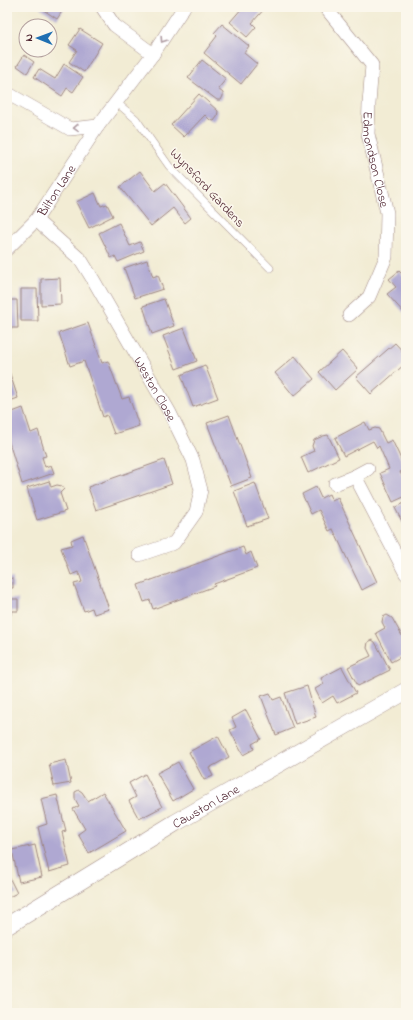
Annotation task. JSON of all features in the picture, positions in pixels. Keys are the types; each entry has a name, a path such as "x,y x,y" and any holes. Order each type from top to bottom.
{"street":[{"path":"102,7 114,25 153,54"},
{"name":"Bilton Lane","path":"7,249 36,220 98,126 153,54 184,7"},
{"name":"Edmondson Close","path":"325,7 372,65 368,134 387,213 386,257 370,297 348,315"},
{"path":"7,93 70,129 98,126"},
{"name":"Weston Close","path":"36,220 81,260 170,413 193,460 201,490 196,512 174,543 140,555"},
{"path":"335,484 368,469"},
{"path":"355,476 406,574"},
{"name":"Cawston Lane","path":"7,926 175,823 406,691"}],"lane":[{"name":"Wynsford Gardens","path":"116,102 136,119 169,166 270,268"}],"building":[{"path":"39,7 65,7 58,18"},
{"path":"243,7 265,8 252,23 256,27 247,37 230,22"},
{"path":"222,24 249,46 244,53 257,64 241,84 204,53 217,36 214,33"},
{"path":"80,29 102,43 84,72 69,62 77,50 69,45"},
{"path":"22,58 28,58 34,62 27,73 17,66"},
{"path":"202,60 226,79 218,89 223,93 221,100 217,100 188,78"},
{"path":"64,64 83,77 73,92 67,88 62,96 34,77 39,69 55,79"},
{"path":"199,94 218,111 217,117 214,121 210,120 205,115 184,137 171,125"},
{"path":"140,171 155,191 165,183 191,218 185,223 173,208 151,226 120,187"},
{"path":"95,193 101,206 107,204 113,216 89,228 76,202"},
{"path":"119,223 130,246 140,242 144,251 118,262 115,256 111,258 99,233"},
{"path":"147,260 153,277 158,275 163,289 135,298 124,268"},
{"path":"399,271 406,278 406,315 387,294 396,287 389,279"},
{"path":"60,278 61,304 41,305 41,279"},
{"path":"21,289 37,289 38,321 21,321"},
{"path":"164,299 174,326 152,334 143,306"},
{"path":"7,300 17,300 18,328 7,328"},
{"path":"88,323 102,363 108,361 122,399 129,397 139,426 114,434 107,415 103,417 84,361 70,366 59,333"},
{"path":"184,328 197,361 176,369 163,336"},
{"path":"395,343 406,355 406,363 371,394 356,377"},
{"path":"342,351 358,369 335,390 319,372"},
{"path":"295,356 314,379 294,396 275,373"},
{"path":"205,365 218,398 193,407 181,375"},
{"path":"8,368 18,398 7,402 7,369"},
{"path":"23,408 31,433 38,430 46,456 42,457 45,467 51,465 54,473 22,484 7,436 7,414"},
{"path":"229,415 252,478 231,486 207,423"},
{"path":"365,422 369,430 375,428 379,429 386,443 392,440 406,470 400,472 406,484 406,496 393,502 380,473 389,469 379,446 377,448 373,441 344,456 335,438"},
{"path":"328,435 339,458 308,473 301,457 314,451 312,446 314,440"},
{"path":"164,460 172,484 96,510 88,487"},
{"path":"49,481 51,487 57,485 62,486 64,489 60,493 66,511 37,520 27,488"},
{"path":"255,483 268,519 247,526 234,491"},
{"path":"316,487 321,498 329,494 332,501 338,498 377,582 362,590 333,529 329,531 319,510 311,514 302,494"},
{"path":"406,502 406,529 395,508"},
{"path":"83,535 109,609 94,614 92,608 84,611 74,584 82,582 80,576 78,572 71,575 61,548 72,545 71,540"},
{"path":"243,547 246,555 251,552 257,568 214,584 215,586 153,609 150,600 144,602 138,585"},
{"path":"13,578 13,588 7,588 7,579"},
{"path":"7,599 18,599 18,611 11,611 11,615 7,615"},
{"path":"387,615 392,618 406,643 406,654 391,662 376,633 385,628 382,622 383,617"},
{"path":"372,640 375,642 390,670 358,686 348,667 371,656 367,648 368,642"},
{"path":"342,667 356,693 337,703 333,696 322,703 315,689 324,684 321,678"},
{"path":"307,686 316,717 295,724 285,693"},
{"path":"270,693 273,700 281,697 293,728 276,735 261,696"},
{"path":"246,710 261,739 252,744 254,749 243,755 230,730 236,727 232,718"},
{"path":"218,736 229,757 209,768 213,776 204,780 189,752"},
{"path":"66,760 71,783 54,786 49,764"},
{"path":"178,762 193,789 173,801 157,773"},
{"path":"145,774 162,807 139,819 129,801 136,797 129,783"},
{"path":"79,790 88,801 103,792 126,831 89,853 78,834 85,829 73,809 79,806 75,799 75,792"},
{"path":"57,795 66,831 62,832 70,866 49,872 38,827 47,824 41,799"},
{"path":"35,845 42,877 19,882 12,850"},
{"path":"7,873 17,893 7,898"}]}
